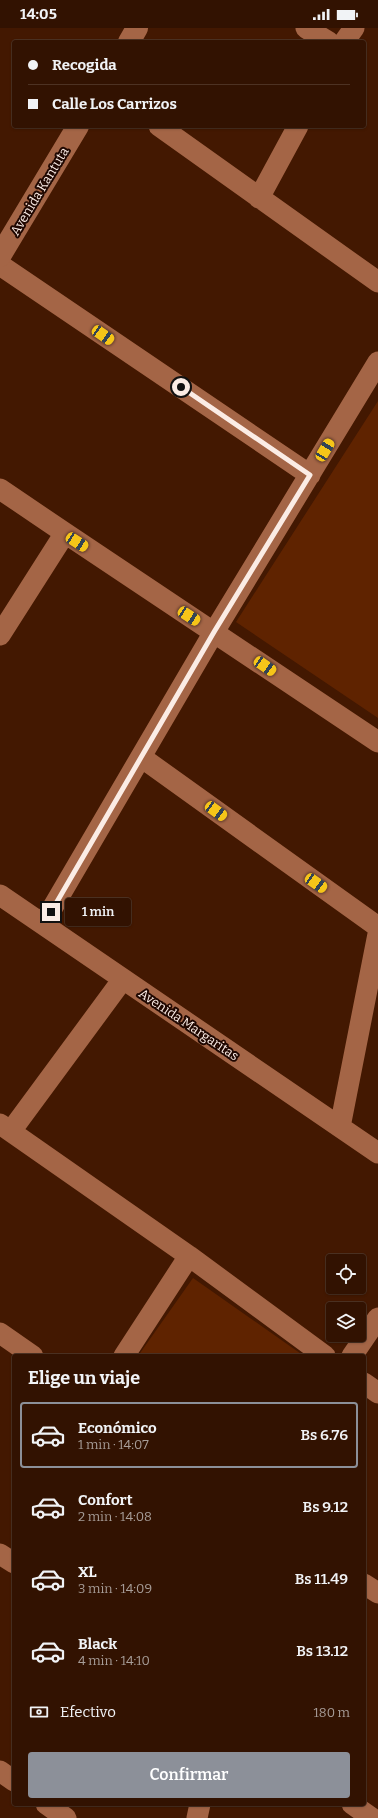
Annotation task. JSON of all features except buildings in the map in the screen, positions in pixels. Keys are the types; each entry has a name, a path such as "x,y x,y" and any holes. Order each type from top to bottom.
{"street":[{"path":"130,40 137,28"},
{"path":"306,28 326,40"},
{"path":"345,40 354,28"},
{"name":"Avenida Kantuta","path":"0,256 77,128"},
{"path":"162,128 378,282"},
{"path":"259,198 297,128"},
{"path":"0,265 310,475"},
{"path":"43,924 214,632 378,362"},
{"path":"0,489 65,534 378,742"},
{"path":"0,635 65,534"},
{"path":"141,757 378,927"},
{"name":"Avenida Margaritas","path":"0,895 378,1154"},
{"path":"340,1127 378,934"},
{"path":"123,979 5,1128 189,1256 322,1354"},
{"path":"125,1354 189,1256"},
{"path":"353,1354 378,1318"},
{"path":"0,1333 30,1354"},
{"path":"366,1384 378,1393"},
{"path":"0,1554 12,1562"},
{"path":"366,1585 378,1593"},
{"path":"0,1771 12,1780"},
{"path":"49,1806 66,1818"},
{"path":"197,1818 200,1806"},
{"path":"355,1806 372,1818"}],"shaded area":[{"path":"378,401 378,718 236,622"},
{"path":"193,1278 301,1354 139,1354"}],"route":[{"path":"51,912 214,632 310,475 181,387"}]}
